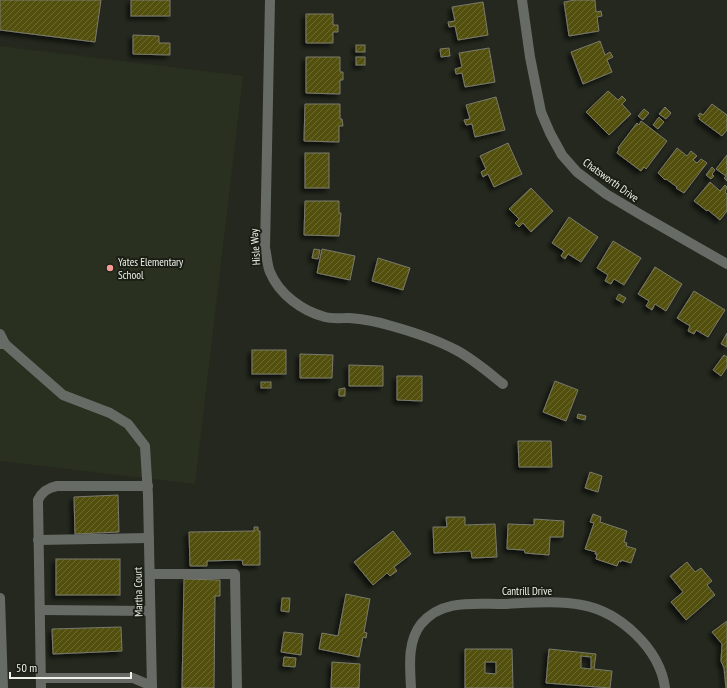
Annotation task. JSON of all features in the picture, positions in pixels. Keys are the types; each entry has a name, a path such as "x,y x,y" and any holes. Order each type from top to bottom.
{"street":[{"name":"Hisle Way","path":"270,0 265,248 269,271 274,280 280,289 300,307 325,318 368,320 388,324 440,343 457,350 503,384"},
{"name":"Chatsworth Drive","path":"522,0 540,112 562,155 577,172 606,194 727,264"},
{"path":"0,334 3,344"},
{"name":"Martha Court","path":"3,344 63,395 110,413 128,424 145,446 148,491 152,687"},
{"path":"148,491 57,486 50,487 40,495 38,500 38,540 41,683 132,678 152,687"},
{"path":"38,540 149,538"},
{"path":"150,574 236,574 237,688"},
{"path":"0,599 3,688"},
{"name":"Cantrill Drive","path":"411,688 410,654 415,635 421,624 430,615 440,609 450,605 468,604 564,603 594,608 608,613 621,622 641,640 651,653 659,668 665,688"},
{"path":"40,610 150,611"}],"shaded area":[{"name":"Yates Elementary School","path":"0,46 243,76 195,484 0,461"}],"building":[{"path":"0,0 101,0 95,42 0,30"},
{"path":"131,0 170,0 170,16 131,16"},
{"path":"575,0 595,0 596,12 601,11 602,16 597,17 599,31 569,36 564,2"},
{"path":"483,2 488,35 458,40 455,26 449,27 448,22 455,21 452,7"},
{"path":"306,14 333,14 333,25 338,25 338,32 333,32 333,43 306,43"},
{"path":"133,35 159,36 159,43 170,43 170,55 133,54"},
{"path":"600,41 605,55 610,52 613,57 607,60 612,72 583,84 571,52"},
{"path":"356,45 365,45 365,52 356,52"},
{"path":"449,48 450,56 441,57 440,49"},
{"path":"489,48 495,82 465,87 462,73 456,74 455,69 462,67 459,53"},
{"path":"306,57 340,57 340,72 343,72 343,80 340,80 340,94 306,93"},
{"path":"356,57 365,57 365,65 356,65"},
{"path":"608,91 618,100 622,96 626,100 622,104 631,114 609,135 586,112"},
{"path":"496,97 505,130 475,137 472,124 466,125 464,120 470,119 466,105"},
{"path":"305,104 340,104 340,119 342,119 343,126 339,126 339,142 304,141"},
{"path":"712,104 727,115 727,130 722,136 699,119 700,117 698,116 700,113 703,115"},
{"path":"665,107 671,113 666,119 659,114"},
{"path":"644,109 649,113 643,120 638,116"},
{"path":"659,117 664,122 658,129 653,125"},
{"path":"641,121 667,141 646,169 644,167 641,171 617,153 618,148 637,123 639,125"},
{"path":"508,143 522,174 494,187 488,174 483,177 481,172 486,169 480,156"},
{"path":"677,148 687,156 691,151 697,156 693,160 697,163 701,159 707,163 684,193 666,179 665,180 658,173"},
{"path":"305,153 329,153 329,188 305,188"},
{"path":"727,155 727,181 724,178 726,176 716,169"},
{"path":"712,167 715,170 712,174 714,176 711,179 706,175"},
{"path":"710,182 720,191 725,185 727,187 725,192 727,194 727,211 720,220 694,201"},
{"path":"531,188 553,211 531,232 523,223 519,227 515,223 519,219 509,209"},
{"path":"305,201 339,201 339,213 341,213 339,236 304,235"},
{"path":"569,217 598,237 581,262 568,254 565,259 561,256 564,251 552,243"},
{"path":"613,241 641,258 624,285 614,279 611,284 605,281 608,275 597,268"},
{"path":"314,249 320,250 318,259 312,258"},
{"path":"322,249 355,256 350,280 317,273"},
{"path":"378,258 410,268 403,290 372,281"},
{"path":"655,267 682,284 666,311 655,304 652,310 646,306 649,301 638,294"},
{"path":"694,291 725,310 708,337 696,330 694,334 688,331 690,326 677,318"},
{"path":"619,294 626,298 623,303 616,299"},
{"path":"727,333 727,347 721,344"},
{"path":"252,350 286,350 286,374 252,374"},
{"path":"300,354 333,355 332,378 300,378"},
{"path":"724,355 727,357 727,367 721,376 713,370"},
{"path":"349,365 383,366 383,386 349,386"},
{"path":"397,376 422,376 422,401 397,400"},
{"path":"555,381 578,390 566,421 543,412"},
{"path":"261,382 271,382 271,388 261,388"},
{"path":"345,388 345,396 339,396 339,389"},
{"path":"578,414 586,416 585,420 577,418"},
{"path":"518,441 551,441 552,467 519,467"},
{"path":"590,472 602,476 598,492 585,488"},
{"path":"118,495 119,532 75,534 74,497"},
{"path":"593,514 601,517 600,522 627,531 624,542 627,543 626,546 636,549 631,563 621,560 617,566 596,559 596,552 585,549 594,523 590,522"},
{"path":"446,517 465,517 465,525 495,524 497,557 472,558 471,551 434,553 433,527 447,527"},
{"path":"534,519 564,521 563,537 550,537 549,555 525,553 524,550 507,549 508,524 534,525"},
{"path":"254,527 258,527 258,531 260,531 260,565 243,565 242,560 207,561 207,566 190,566 189,532 254,531"},
{"path":"393,531 411,554 394,567 397,571 390,576 387,573 373,585 354,562"},
{"path":"56,559 120,559 120,595 56,595"},
{"path":"687,562 695,572 701,568 712,581 707,585 715,595 686,620 671,602 683,592 670,576"},
{"path":"184,579 220,580 220,596 215,596 214,688 182,688"},
{"path":"346,594 370,599 364,632 367,633 366,638 363,637 359,657 319,649 322,633 338,636"},
{"path":"282,598 290,598 289,612 281,611"},
{"path":"727,621 726,688 724,668 721,661 722,644 712,632"},
{"path":"121,627 122,651 53,654 52,629"},
{"path":"284,632 303,634 301,655 281,652"},
{"path":"465,649 512,649 513,688 465,688","holes":["485,662 496,662 496,674 485,673"]},
{"path":"549,649 596,654 594,669 612,671 610,688 546,683","holes":["581,656 591,657 591,669 581,668"]},
{"path":"284,657 296,658 295,667 283,666"},
{"path":"332,662 360,664 359,688 331,688"}],"place":[{"name":"Yates Elementary School","path":"110,268"}]}
